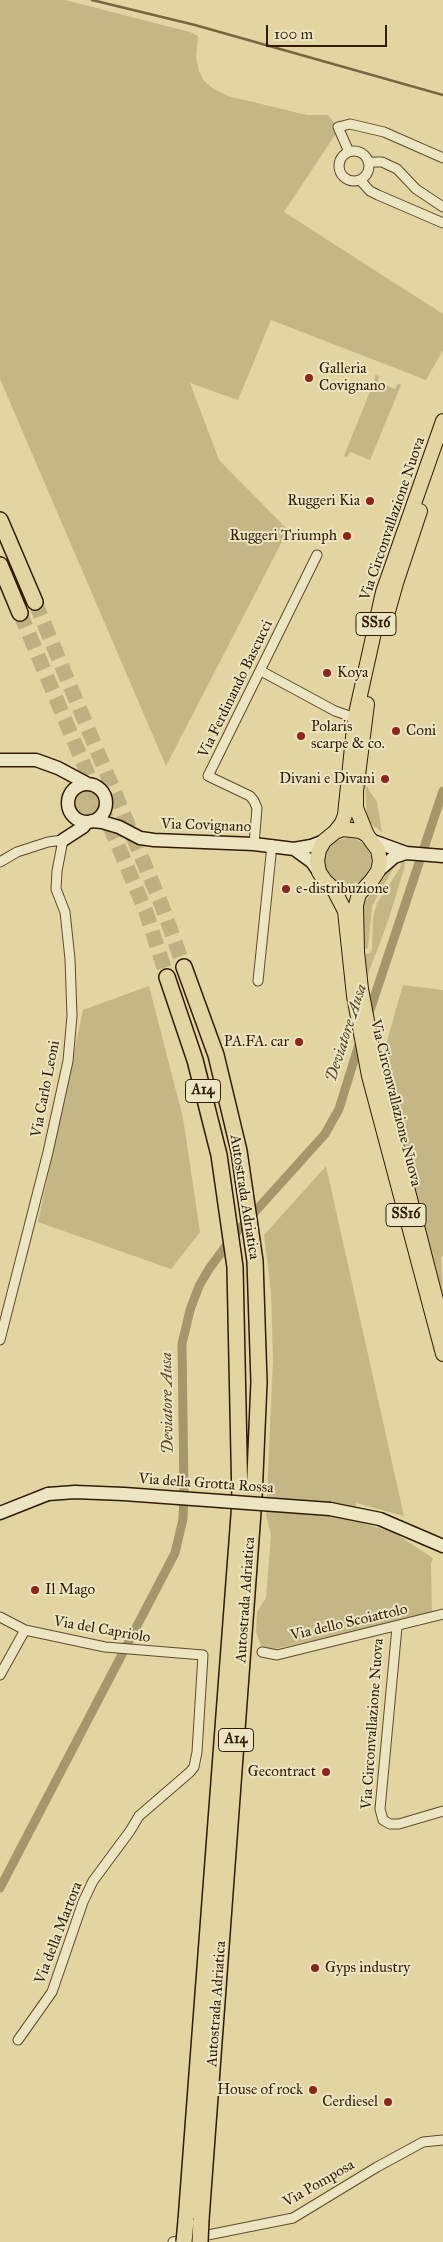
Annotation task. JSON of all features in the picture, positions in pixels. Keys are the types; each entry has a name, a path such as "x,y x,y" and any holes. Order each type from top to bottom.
{"highway":[{"path":"0,520 35,602"},
{"path":"0,565 20,613"},
{"name":"Autostrada Adriatica","path":"184,967 216,1055 246,1189 255,1261 260,1382 254,1498 200,2242"},
{"name":"Autostrada Adriatica","path":"167,977 195,1060 219,1155 235,1267 240,1502 184,2242"}],"main road":[{"name":"Via Circonvallazione Nuova","path":"324,841 335,832 345,815 355,718 385,584 443,420"},
{"name":"Via Circonvallazione Nuova","path":"357,993 355,916 359,894 378,871 380,861 378,850 370,838 356,808 356,791 370,686 396,583 443,448"},
{"path":"335,832 351,829 370,838"},
{"path":"319,872 317,861 319,850 324,841"},
{"name":"Via Circonvallazione Nuova","path":"319,872 340,898 344,911 372,1070 443,1354"},
{"path":"333,888 354,891 364,887"},
{"name":"Via Circonvallazione Nuova","path":"372,1070 443,1327"}],"street":[{"path":"349,152 338,127 350,124 384,132 443,158"},
{"path":"360,180 367,174 368,162 363,154 353,151 349,152 341,158 340,172 346,179 360,180 370,191 443,223"},
{"path":"368,162 382,162 397,168 416,189 443,207"},
{"path":"421,214 443,230"},
{"name":"Via Ferdinando Bascucci","path":"254,844 257,808 254,801 250,796 208,776 261,672 317,555"},
{"path":"261,672 339,712 355,718"},
{"path":"0,760 36,760 58,768 99,788 103,792 110,814 119,827"},
{"path":"58,768 66,780 70,796"},
{"path":"88,784 77,787 68,802 76,818 89,822"},
{"path":"0,862 18,852 48,842 63,840 102,814 106,804"},
{"path":"63,840 70,831 72,813"},
{"name":"Via Covignano","path":"89,822 102,822 119,827 140,838 154,840 272,845 294,849 324,841"},
{"path":"370,838 406,853 443,856"},
{"name":"Via Carlo Leoni","path":"0,1340 26,1243 68,1060 72,1016 70,959 65,912 56,889 57,871 63,840"},
{"path":"258,981 272,845"},
{"name":"Via Covignano","path":"294,849 312,862 319,872"},
{"path":"378,871 394,857 406,853"},
{"name":"Via della Grotta Rossa","path":"0,1513 48,1494 124,1494 330,1509 365,1514 443,1546"},
{"path":"409,1531 443,1537"},
{"name":"Via della Grotta Rossa","path":"409,1531 443,1555"},
{"name":"Via dello Scoiattolo","path":"262,1652 277,1655 397,1627 443,1614"},
{"name":"Via del Capriolo","path":"0,1617 25,1630 110,1647 155,1653 203,1655"},
{"name":"Via Circonvallazione Nuova","path":"397,1627 380,1809 383,1820 390,1824 399,1824 443,1812"},
{"path":"0,1675 25,1630"},
{"name":"Via della Martora","path":"18,2040 52,1992 83,1902 93,1881 139,1816 194,1767 197,1752 203,1655"},
{"name":"Via Pomposa","path":"173,2242 293,2218 377,2167 423,2142 443,2140"}],"shaded area":[{"path":"0,0 65,0 190,32 198,36 196,57 199,71 204,81 214,89 228,96 307,115 328,115 339,129 284,212 443,314 443,350 426,380 271,320 238,400 190,383 219,460 288,530 166,766 0,379"},
{"path":"375,375 379,376 378,381 395,389 398,384 401,385 368,465 370,460 350,452 347,457 344,456"},
{"path":"365,784 377,802 382,832 370,823 367,817"},
{"path":"87,788 93,789 101,797 101,809 93,817 87,818 81,817 73,809 72,803 73,797 81,789"},
{"path":"348,838 361,842 367,848 371,861 367,874 361,880 348,884 335,880 329,874 325,861 329,848 335,842"},
{"path":"398,860 372,906 368,948 363,950 364,903"},
{"path":"402,860 405,862 404,869 388,921 367,977 363,955 370,953 372,950 373,917 377,903 400,868"},
{"path":"403,985 443,990 443,1256 441,1257 443,1296 381,1062"},
{"path":"149,986 183,1118 200,1232 171,1269 38,1222 83,1010"},
{"path":"326,1166 404,1516 356,1503 355,1521 393,1532 433,1558 431,1564 432,1614 270,1650 261,1646 256,1632 257,1612 266,1598 271,1534 266,1516 273,1360 271,1292 264,1235"}],"waterway":[{"path":"92,0 195,25 443,95"},
{"name":"Deviatore Ausa","path":"367,1019 443,791"},
{"name":"Deviatore Ausa","path":"0,1888 175,1553 183,1519 184,1494 182,1344 190,1310 199,1286 234,1235 325,1134 339,1109 360,1041"}],"tunnel":[{"path":"35,602 162,906 184,967"},
{"path":"20,613 146,912 167,977"}],"place":[{"name":"Galleria Covignano","path":"309,378"},
{"name":"Ruggeri Kia","path":"370,501"},
{"name":"Ruggeri Triumph","path":"347,536"},
{"name":"Koya","path":"327,673"},
{"name":"Coni","path":"396,731"},
{"name":"Polaris scarpe & co.","path":"301,736"},
{"name":"Divani e Divani","path":"385,779"},
{"name":"e-distribuzione","path":"286,889"},
{"name":"PA.FA. car","path":"299,1042"},
{"name":"Il Mago","path":"35,1590"},
{"name":"Gecontract","path":"326,1772"},
{"name":"Gyps industry","path":"315,1968"},
{"name":"House of rock","path":"313,2090"},
{"name":"Cerdiesel","path":"388,2102"}]}
